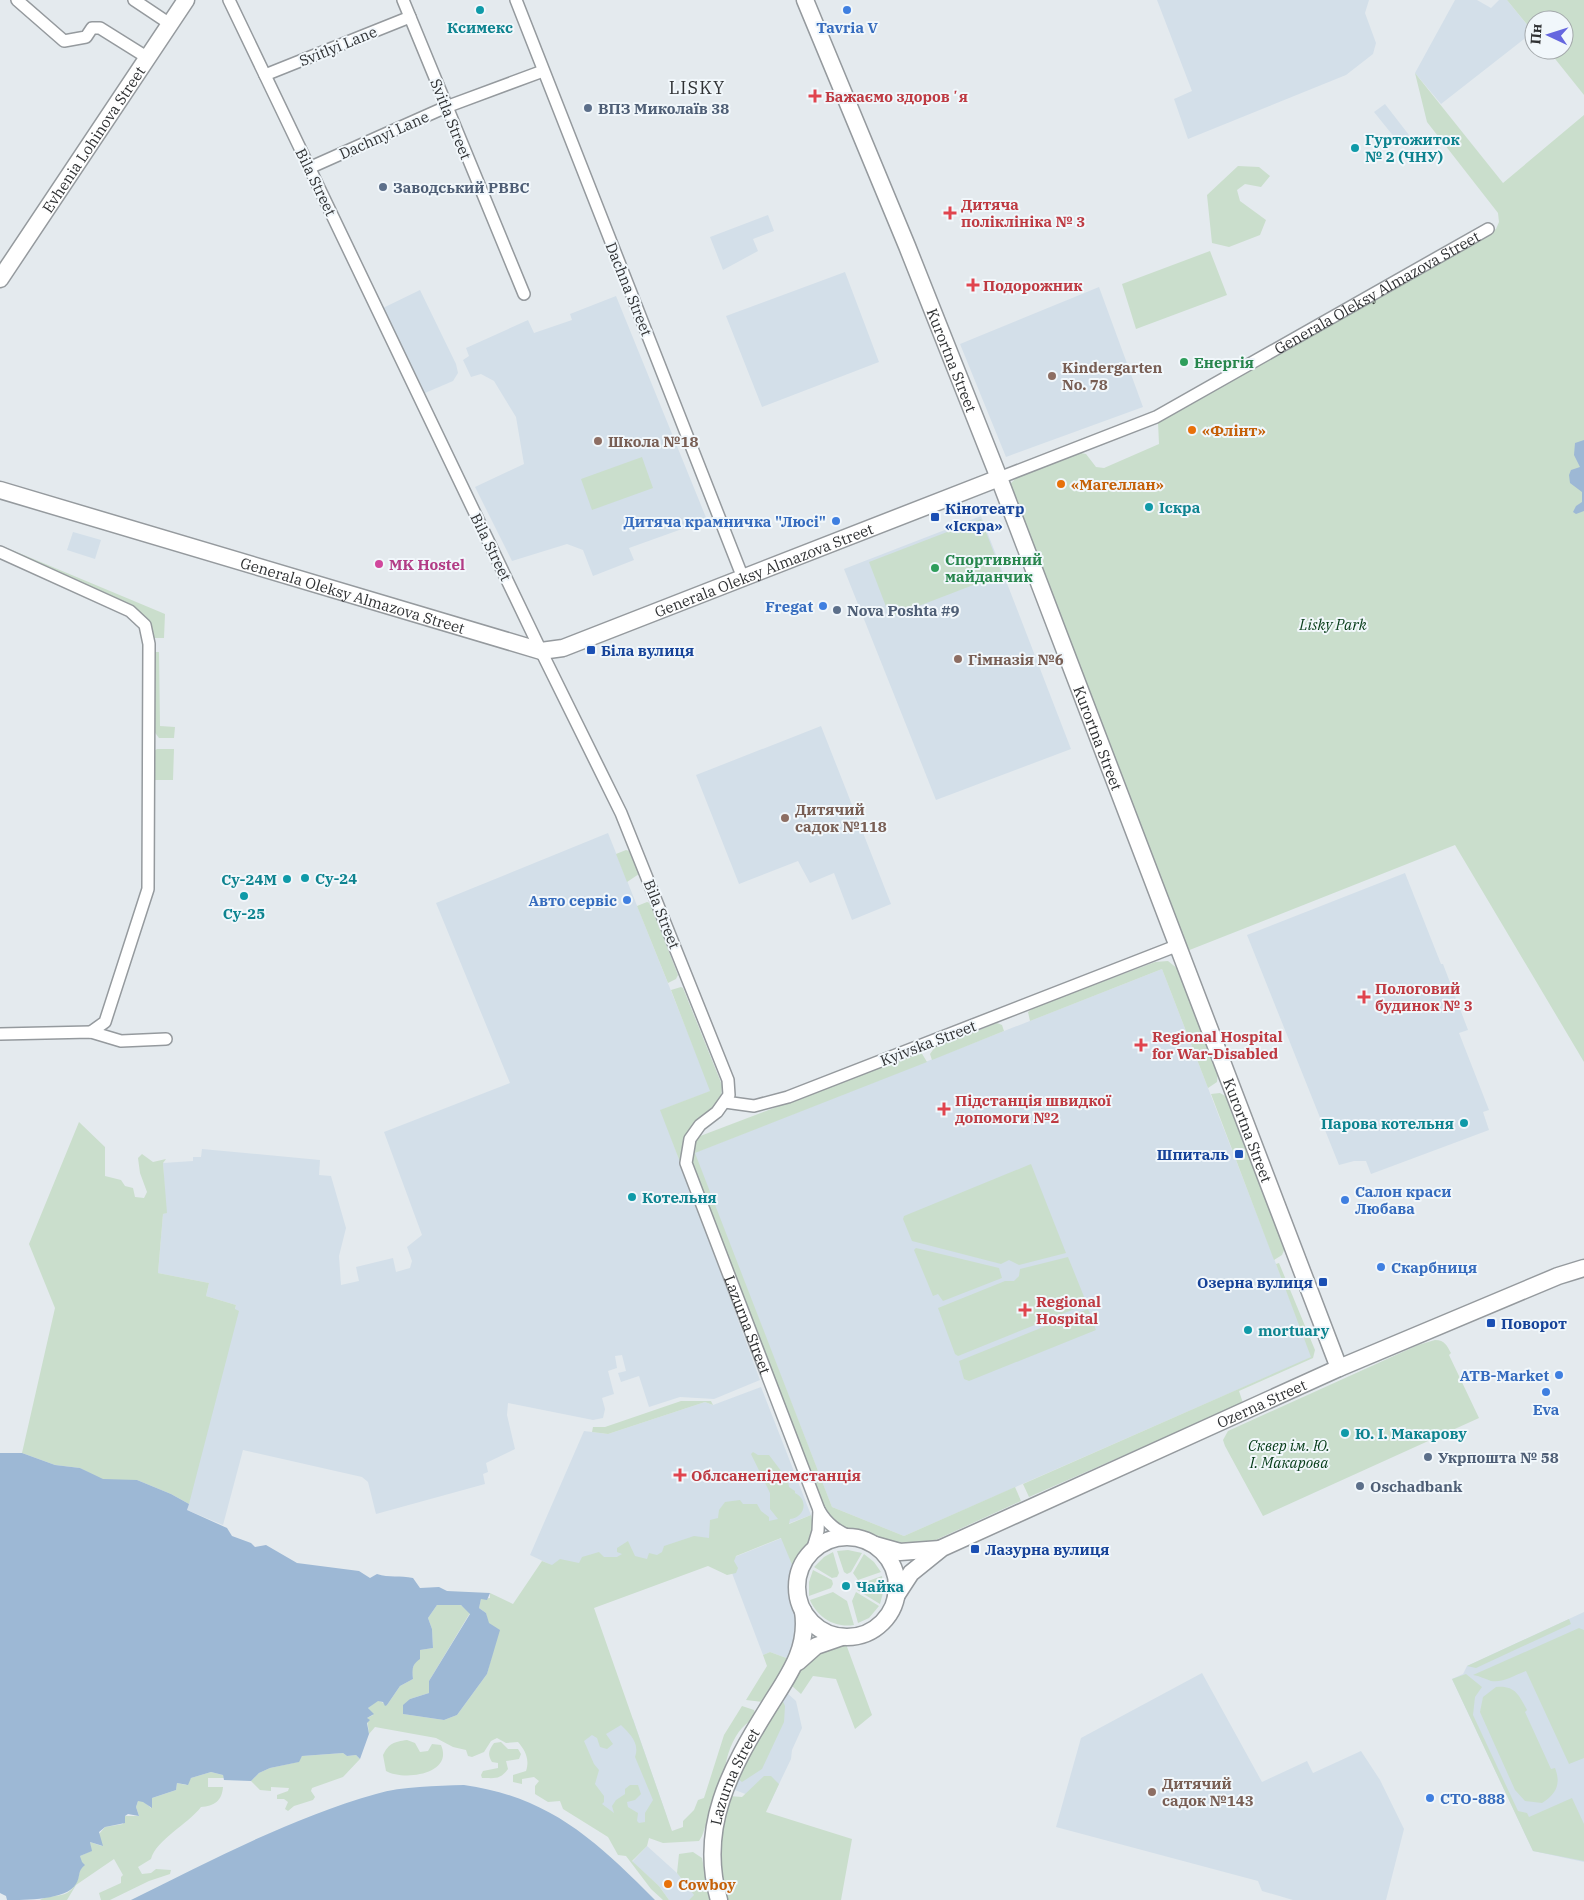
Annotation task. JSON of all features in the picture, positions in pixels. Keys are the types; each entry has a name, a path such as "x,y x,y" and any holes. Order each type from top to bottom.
{"street":[{"path":"17,0 64,41 86,37 92,28 100,28 148,58"},
{"path":"134,0 170,24"},
{"name":"Evhenia Lohinova Street","path":"0,280 186,0"},
{"name":"Bila Street","path":"229,0 627,828 728,1080 729,1095 725,1102"},
{"name":"Svitla Street","path":"403,0 524,294"},
{"name":"Dachna Street","path":"516,0 743,578"},
{"name":"Kurortna Street","path":"805,0 903,237 998,478 1339,1368"},
{"name":"Svitlyi Lane","path":"265,75 410,17"},
{"name":"Dachnyi Lane","path":"309,168 446,107 543,71"},
{"name":"Generala Oleksy Almazova Street","path":"0,490 541,651 563,648 1156,417 1488,229"},
{"path":"0,552 130,611 144,625 149,644 148,889 106,1022 91,1032"},
{"name":"Kyivska Street","path":"725,1102 754,1106 788,1097 1176,946"},
{"path":"0,1034 91,1032 121,1041 166,1039"},
{"name":"Lazurna Street","path":"725,1102 717,1112 700,1125 690,1139 686,1163 819,1510 828,1523 839,1532 851,1537"},
{"name":"Ozerna Street","path":"896,1596 911,1573 942,1548 1339,1368 1558,1276 1584,1268"},
{"name":"Lazurna Street","path":"812,1550 818,1531 819,1510"},
{"path":"851,1537 874,1545 886,1556 894,1571 896,1596 887,1617 875,1628 861,1635 842,1637 832,1635 815,1626 803,1611 797,1594 798,1576 803,1563 812,1550 830,1539 851,1537"},
{"name":"Ozerna Street","path":"874,1545 900,1552 942,1548"},
{"name":"Lazurna Street","path":"719,1900 711,1858 712,1837 717,1812 743,1750 795,1665 803,1642 803,1611"},
{"name":"Lazurna Street","path":"795,1665 816,1646 842,1637"}],"shaded area":[{"path":"1157,0 1369,0 1365,13 1376,43 1373,54 1346,75 1188,139 1174,99 1192,91"},
{"path":"1455,0 1477,0 1491,8 1499,0 1507,0 1524,21 1524,39 1441,104 1415,73"},
{"path":"1385,104 1409,135 1399,143 1374,112"},
{"path":"768,215 774,231 753,239 758,251 723,270 710,237"},
{"path":"845,272 879,362 762,407 726,316"},
{"name":"Kindergarten No. 78","path":"1099,287 1143,407 1006,457 960,344"},
{"path":"420,290 456,364 458,373 453,381 425,393 383,308"},
{"name":"Школа №18","path":"616,296 707,520 629,548 634,560 593,576 583,550 567,544 512,561 475,487 524,464 516,417 494,381 481,374 471,377 463,360 469,356 466,348 528,320 534,333 572,320 570,314"},
{"name":"Гімназія №6","path":"981,516 1071,749 936,800 844,569"},
{"path":"73,532 101,540 95,559 67,550"},
{"name":"Дитячий садок №118","path":"821,726 891,904 852,920 834,873 810,883 798,861 739,884 696,775"},
{"path":"608,833 711,1091 661,1110 760,1380 714,1399 680,1397 649,1407 639,1376 621,1382 618,1373 626,1371 622,1355 615,1356 617,1368 608,1371 614,1394 602,1398 605,1409 603,1418 593,1420 508,1403 507,1415 515,1449 486,1463 488,1472 483,1474 485,1484 376,1514 368,1482 362,1477 243,1450 223,1525 187,1510 236,1305 206,1296 209,1283 158,1273 163,1214 166,1213 163,1163 193,1161 193,1157 201,1157 202,1149 320,1160 319,1175 331,1176 346,1228 339,1256 341,1285 359,1281 356,1267 393,1258 396,1272 410,1268 412,1261 407,1247 422,1235 384,1132 510,1083 436,903"},
{"name":"Пологовий будинок № 3","path":"1405,873 1468,1030 1459,1033 1489,1110 1483,1112 1489,1130 1371,1174 1366,1161 1354,1161 1339,1165 1247,935"},
{"name":"Regional Hospital","path":"1162,969 1312,1357 904,1536 832,1507 694,1153"},
{"name":"Облсанепідемстанція","path":"761,1387 811,1515 630,1584 568,1573 530,1555 584,1431 608,1434 705,1402 713,1405"},
{"path":"782,1538 795,1572 792,1591 794,1605 800,1617 789,1659 770,1652 763,1655 727,1560"},
{"path":"1584,1612 1584,1862 1533,1851 1452,1679 1463,1674 1467,1666"},
{"path":"1202,1673 1262,1782 1307,1761 1313,1773 1361,1751 1380,1780 1404,1829 1386,1900 1293,1900 1262,1891 1258,1881 1056,1827 1081,1738"},
{"path":"786,1692 796,1701 802,1728 792,1750 791,1759 770,1803 732,1789"},
{"path":"633,1719 667,1817 633,1829 601,1805 576,1741"},
{"path":"647,1846 677,1873 695,1896 689,1900 669,1900 659,1886 632,1862"}],"green space":[{"path":"1507,0 1584,0 1584,95 1556,60 1574,60 1574,10 1524,10 1524,21"},
{"name":"Lisky Park","path":"1415,73 1503,183 1584,115 1584,1062 1455,845 1187,951 1011,490 1011,483 1016,478 1081,453 1086,454 1096,467 1104,468 1159,444 1158,422 1496,229 1499,222 1498,213 1427,122"},
{"path":"1238,166 1259,167 1270,176 1261,187 1245,184 1237,190 1240,201 1266,220 1260,235 1229,247 1212,243 1207,195"},
{"path":"1210,251 1227,295 1136,329 1122,284"},
{"path":"642,457 653,488 592,510 581,479"},
{"name":"Спортивний майданчик","path":"981,519 1002,574 890,617 869,562"},
{"path":"0,545 165,614 164,638 154,638 149,623 131,607"},
{"path":"153,652 159,652 160,726 175,727 174,738 159,738 153,730"},
{"path":"157,749 174,749 173,780 153,780 154,751"},
{"path":"626,850 629,851 639,874 627,882 616,854"},
{"path":"647,902 650,903 678,975 676,979 668,983 637,906"},
{"path":"1168,961 1178,969 1218,1072 1217,1082 1208,1088 1162,969 1030,1021 1028,1012 1035,1007 1155,962"},
{"path":"681,987 722,1085 721,1101 686,1135 680,1162 660,1110 710,1091 671,990"},
{"path":"997,1023 1002,1025 1004,1031 932,1060 930,1054 935,1047"},
{"path":"921,1052 927,1062 695,1153 832,1507 904,1536 1015,1487 1021,1501 929,1543 914,1547 877,1541 839,1526 832,1521 824,1509 689,1161 695,1138"},
{"path":"1220,1093 1227,1097 1285,1248 1282,1255 1274,1260 1211,1094"},
{"path":"79,1122 105,1147 105,1176 121,1180 125,1186 133,1188 135,1197 144,1198 147,1192 140,1173 138,1158 142,1154 153,1162 166,1159 163,1163 167,1213 163,1214 158,1273 209,1283 206,1296 236,1305 235,1309 239,1311 189,1504 171,1494 137,1480 103,1480 80,1468 55,1465 22,1453 55,1308 29,1244"},
{"path":"1031,1164 1066,1253 1019,1265 1009,1260 1001,1264 912,1241 903,1219 904,1216"},
{"path":"916,1248 999,1268 1002,1278 943,1301 938,1294 933,1296 914,1250"},
{"path":"1068,1257 1087,1304 958,1356 955,1354 938,1308 1005,1281 1014,1281 1019,1276 1020,1269"},
{"path":"1279,1263 1315,1350 1313,1358 1239,1391 1243,1403 1029,1497 1023,1484 1311,1357 1276,1264"},
{"path":"1088,1309 1096,1330 969,1381 964,1379 959,1361"},
{"name":"Сквер ім. Ю. І. Макарова","path":"1435,1340 1443,1342 1451,1353 1449,1355 1479,1418 1263,1516 1225,1446 1223,1440 1228,1431 1418,1345"},
{"path":"681,1401 711,1401 713,1405 705,1402 608,1434 592,1432 593,1427 605,1427"},
{"path":"753,1452 758,1455 769,1455 788,1480 789,1487 802,1500 804,1504 802,1512 795,1518 790,1519 789,1524 811,1515 813,1533 795,1572 781,1538 736,1556 734,1561 738,1568 736,1573 727,1575 708,1566 594,1608 672,1831 683,1827 683,1821 694,1810 698,1800 704,1798 724,1735 742,1706 754,1710 755,1713 739,1732 730,1748 725,1770 699,1841 663,1843 649,1838 647,1846 632,1861 659,1886 669,1900 663,1900 651,1889 626,1856 618,1855 608,1837 563,1809 560,1801 548,1802 535,1794 535,1786 539,1781 534,1777 522,1779 522,1784 513,1782 513,1775 526,1771 527,1767 526,1755 518,1742 506,1743 497,1738 491,1741 484,1752 472,1757 468,1756 466,1750 453,1747 436,1738 375,1727 369,1734 367,1718 373,1715 368,1708 378,1700 387,1705 400,1686 413,1679 412,1670 420,1650 433,1648 432,1629 428,1618 437,1605 461,1605 470,1613 429,1681 429,1693 410,1699 403,1714 444,1720 457,1715 487,1674 492,1655 486,1613 479,1608 481,1599 490,1598 490,1593 513,1604 542,1561 552,1565 560,1559 579,1563 582,1557 599,1552 604,1557 617,1557 622,1554 617,1552 617,1548 628,1541 635,1556 647,1559 649,1553 657,1555 662,1552 664,1546 694,1536 709,1538 710,1520 718,1518 719,1510 725,1502 740,1500 743,1504 757,1504 761,1511 769,1517 769,1521 778,1519 770,1509 770,1493 751,1454","holes":["621,1725 631,1735 635,1743 635,1757 653,1800 645,1813 645,1822 639,1823 637,1821 638,1813 628,1807 627,1802 635,1800 641,1794 638,1785 630,1785 625,1789 625,1794 616,1800 612,1806 614,1813 602,1804 604,1796 595,1784 599,1770 594,1764 584,1741 592,1735 597,1738 600,1747 607,1749 613,1744 606,1734"]},
{"path":"848,1550 862,1553 851,1572 847,1574 844,1572 837,1551"},
{"path":"833,1552 839,1573 837,1577 832,1578 814,1567 824,1557"},
{"path":"864,1554 874,1562 881,1572 858,1580 853,1573"},
{"path":"813,1570 832,1580 833,1584 831,1588 809,1596 809,1582"},
{"path":"882,1576 884,1589 880,1604 857,1590 860,1584"},
{"path":"833,1592 847,1601 854,1625 847,1626 834,1623 822,1617 813,1606 810,1600"},
{"path":"856,1592 879,1606 869,1618 858,1623 852,1601"},
{"path":"1569,1619 1571,1624 1476,1668 1467,1666"},
{"path":"1579,1628 1584,1630 1584,1758 1569,1764 1526,1671 1504,1680 1495,1681 1473,1675"},
{"path":"846,1644 872,1715 855,1729 836,1679 813,1676 801,1694 792,1686 801,1670 819,1651"},
{"path":"770,1652 789,1659 763,1702 746,1700 767,1666 763,1655"},
{"path":"1466,1674 1482,1687 1475,1697 1473,1715 1518,1811 1527,1813 1529,1817 1572,1798 1584,1824 1584,1861 1533,1851 1452,1679"},
{"path":"1496,1687 1512,1689 1519,1696 1527,1710 1525,1712 1551,1769 1555,1768 1557,1773 1558,1779 1554,1792 1542,1803 1525,1801 1515,1790 1480,1712 1483,1697"},
{"path":"782,1699 785,1706 784,1722 762,1769 742,1782 737,1778 749,1753"},
{"path":"407,1740 415,1743 420,1752 428,1751 432,1744 441,1745 443,1755 440,1763 434,1769 414,1775 394,1774 386,1771 383,1755 387,1748 399,1741"},
{"path":"501,1742 508,1749 518,1749 521,1754 519,1759 506,1761 508,1769 500,1777 482,1778 483,1771 498,1768 498,1763 492,1762 489,1752 494,1743"},
{"path":"343,1753 347,1756 356,1755 360,1759 343,1777 312,1788 311,1791 315,1797 313,1800 294,1806 288,1811 285,1809 288,1802 284,1799 277,1799 277,1795 288,1791 289,1788 271,1787 271,1791 260,1790 251,1781 259,1773 270,1768 298,1762 302,1756"},
{"path":"211,1772 223,1775 224,1778 208,1778 208,1787 223,1787 219,1799 213,1804 201,1807 159,1845 151,1859 138,1867 142,1874 151,1873 156,1869 171,1870 170,1874 149,1881 110,1900 101,1900 99,1893 121,1883 123,1875 114,1859 76,1885 67,1900 40,1900 67,1893 71,1890 82,1867 80,1856 91,1851 90,1842 102,1846 99,1834 105,1827 123,1824 125,1816 139,1816 136,1807 138,1801 143,1801 151,1808 152,1798 176,1790 177,1783 186,1785 191,1778"},
{"path":"764,1776 771,1776 779,1784 766,1812 852,1839 841,1900 728,1900 721,1873 720,1848 729,1796 742,1797"},
{"path":"693,1852 702,1858 710,1900 689,1900 694,1895 677,1873 679,1854"}],"water":[{"path":"1584,440 1584,511 1576,514 1573,512 1576,506 1582,502 1582,492 1570,483 1569,475 1571,470 1580,467 1574,455 1575,443"},
{"path":"0,1453 22,1453 55,1465 80,1468 103,1479 137,1480 171,1494 189,1504 187,1510 227,1528 232,1536 251,1543 255,1547 266,1545 297,1563 359,1571 370,1578 377,1574 413,1578 420,1588 439,1587 447,1591 490,1593 487,1600 481,1599 479,1608 486,1613 489,1623 500,1630 487,1674 457,1715 444,1720 403,1714 403,1705 410,1699 429,1693 429,1681 470,1614 461,1605 437,1605 428,1618 432,1629 433,1648 420,1650 420,1659 413,1668 413,1679 400,1686 387,1705 385,1706 383,1702 378,1701 368,1708 374,1714 367,1718 370,1720 367,1723 369,1734 360,1759 356,1755 347,1756 343,1753 302,1756 299,1762 270,1768 259,1773 251,1781 224,1780 223,1775 211,1772 191,1778 188,1785 177,1783 176,1790 152,1798 152,1808 138,1801 136,1807 139,1816 128,1814 125,1816 125,1823 105,1827 99,1832 103,1846 90,1842 92,1851 80,1856 85,1865 81,1869 76,1884 71,1889 45,1898 7,1900 6,1896 0,1893"},
{"path":"464,1785 494,1791 547,1811 591,1841 655,1900 131,1900 251,1841 344,1804 397,1789"}],"place":[{"name":"Ксимекс","path":"480,10"},
{"name":"Tavria V","path":"847,10"},
{"name":"Бажаємо здоровʼя","path":"815,96"},
{"name":"ВПЗ Миколаїв 38","path":"588,108"},
{"name":"Гуртожиток № 2 (ЧНУ)","path":"1355,148"},
{"name":"Заводський РВВС","path":"383,187"},
{"name":"Дитяча поліклініка № 3","path":"950,213"},
{"name":"Подорожник","path":"973,285"},
{"name":"Енергія","path":"1184,362"},
{"name":"Kindergarten No. 78","path":"1052,376"},
{"name":"«Флінт»","path":"1192,430"},
{"name":"Школа №18","path":"598,441"},
{"name":"«Магеллан»","path":"1061,484"},
{"name":"Іскра","path":"1149,507"},
{"name":"Кінотеатр «Іскра»","path":"935,517"},
{"name":"Дитяча крамничка \"Люсі\"","path":"836,521"},
{"name":"MK Hostel","path":"379,564"},
{"name":"Спортивний майданчик","path":"935,568"},
{"name":"Fregat","path":"823,606"},
{"name":"Nova Poshta #9","path":"837,610"},
{"name":"Біла вулиця","path":"591,650"},
{"name":"Гімназія №6","path":"958,659"},
{"name":"Дитячий садок №118","path":"785,818"},
{"name":"Су-24","path":"305,878"},
{"name":"Су-24М","path":"287,879"},
{"name":"Су-25","path":"244,896"},
{"name":"Авто сервіс","path":"627,900"},
{"name":"Пологовий будинок № 3","path":"1364,997"},
{"name":"Regional Hospital for War-Disabled","path":"1141,1045"},
{"name":"Підстанція швидкої допомоги №2","path":"944,1109"},
{"name":"Парова котельня","path":"1464,1123"},
{"name":"Шпиталь","path":"1239,1154"},
{"name":"Котельня","path":"632,1197"},
{"name":"Салон краси Любава","path":"1345,1200"},
{"name":"Скарбниця","path":"1381,1267"},
{"name":"Озерна вулиця","path":"1323,1282"},
{"name":"Regional Hospital","path":"1025,1310"},
{"name":"Поворот","path":"1491,1323"},
{"name":"mortuary","path":"1248,1330"},
{"name":"ATB-Market","path":"1559,1375"},
{"name":"Eva","path":"1546,1392"},
{"name":"Ю. І. Макарову","path":"1345,1433"},
{"name":"Укрпошта № 58","path":"1428,1457"},
{"name":"Облсанепідемстанція","path":"680,1475"},
{"name":"Oschadbank","path":"1360,1486"},
{"name":"Лазурна вулиця","path":"975,1549"},
{"name":"Чайка","path":"846,1586"},
{"name":"Дитячий садок №143","path":"1152,1792"},
{"name":"СТО-888","path":"1430,1798"},
{"name":"Cowboy","path":"668,1884"}],"district":[{"name":"LISKY","path":"697,87"}]}
